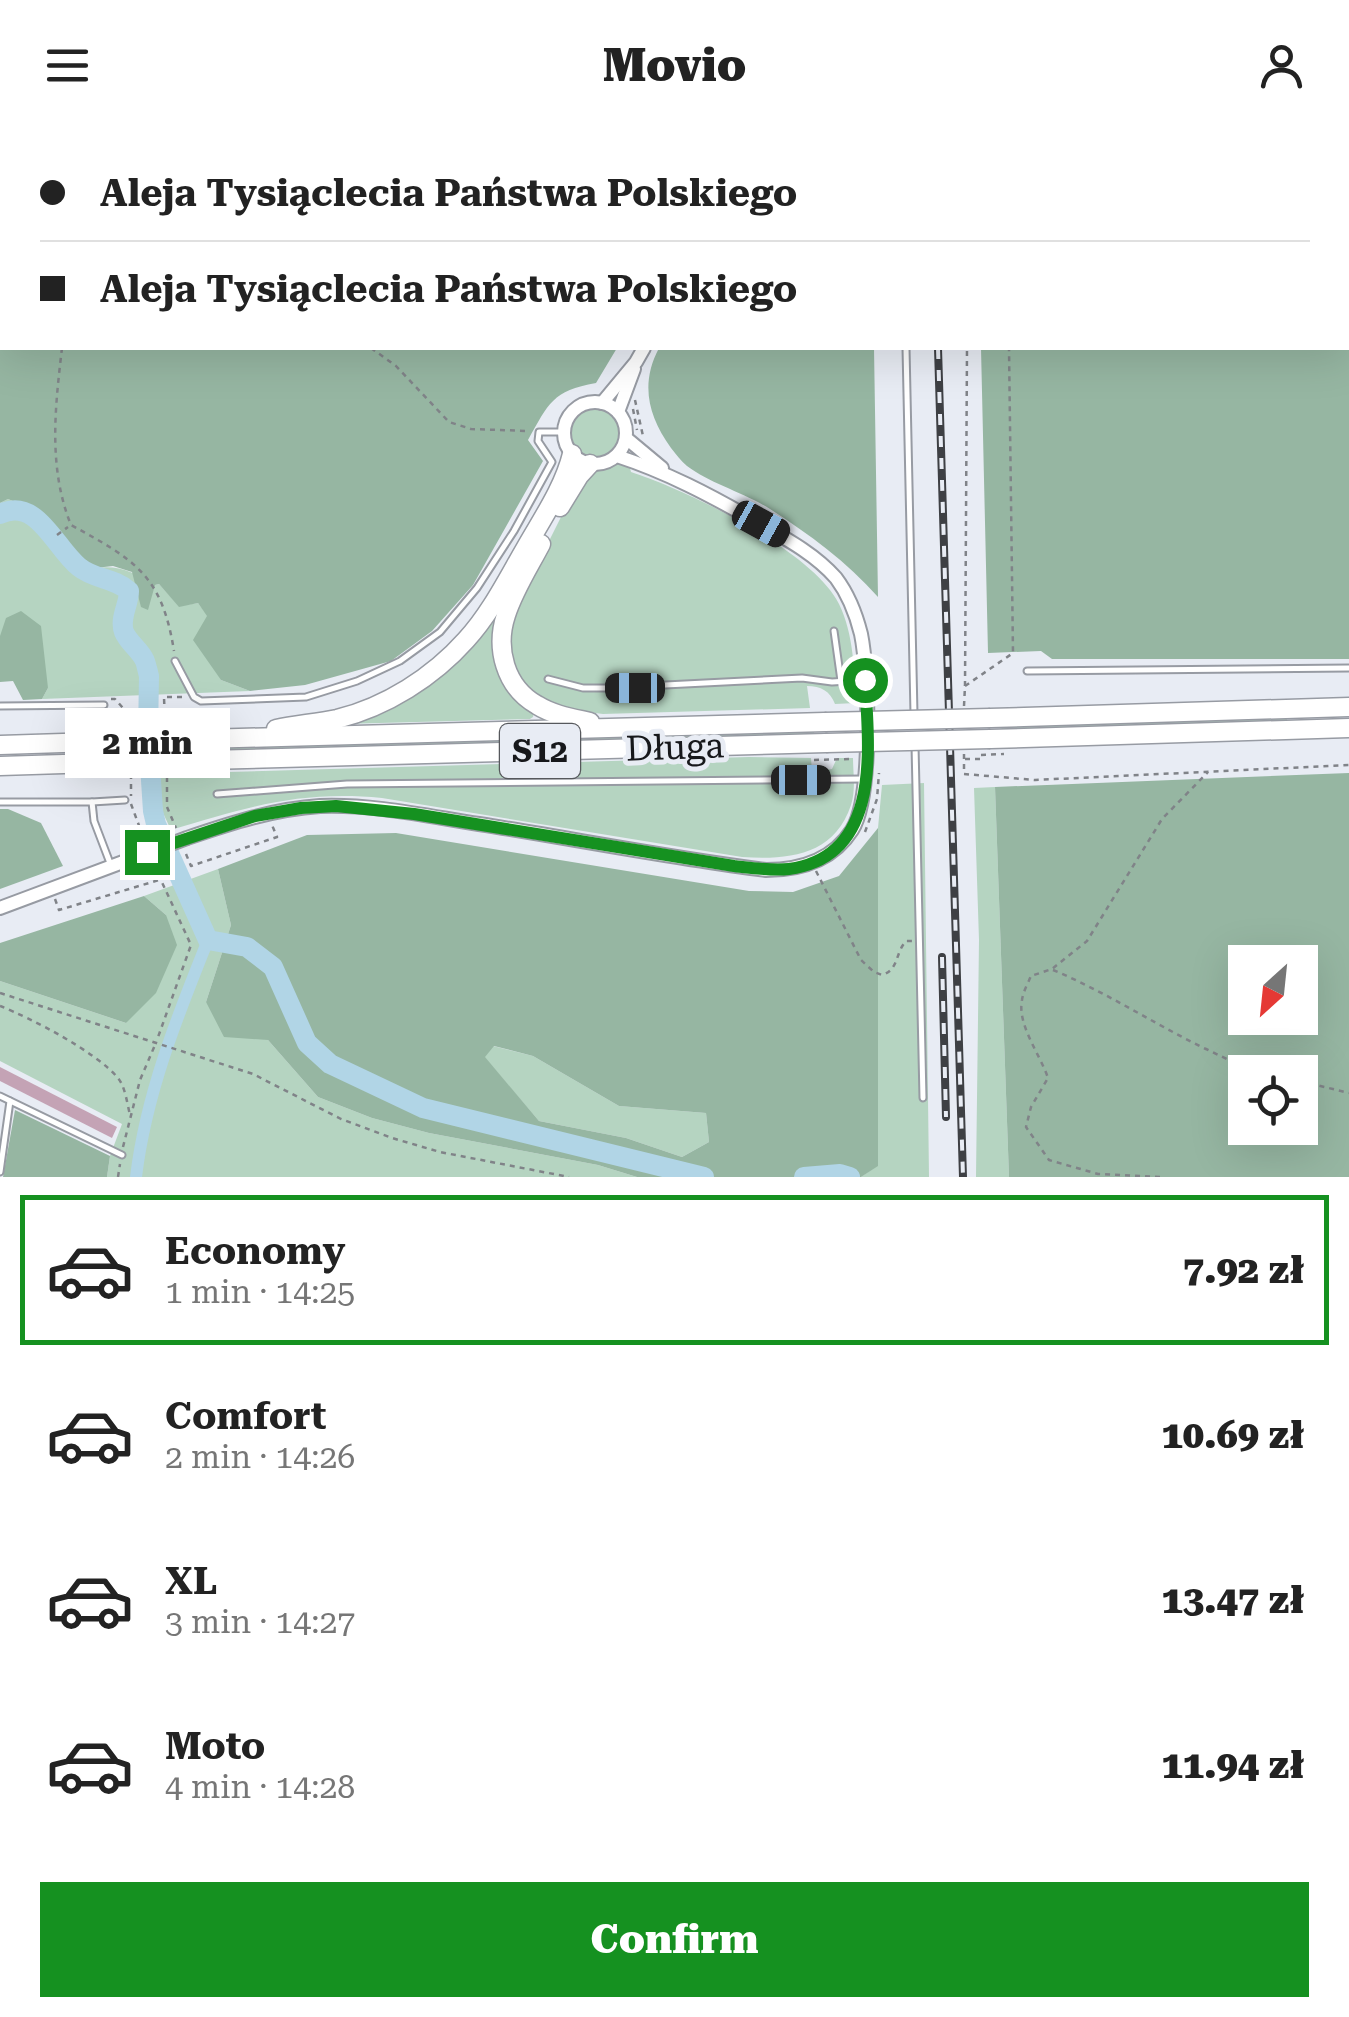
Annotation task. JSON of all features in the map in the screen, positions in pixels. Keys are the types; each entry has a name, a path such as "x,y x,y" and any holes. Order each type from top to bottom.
{"highway":[{"path":"237,738 358,712 406,689 438,666 467,640 499,594 554,496 572,454"},
{"path":"590,464 560,508 510,604 500,644 507,671 533,703 571,718 615,728"},
{"name":"Długa","path":"615,728 1349,707"},
{"name":"S12","path":"0,745 129,738 615,728"},
{"name":"Długa","path":"0,766 129,767 170,761 1349,728"}],"street":[{"path":"602,403 643,350"},
{"path":"618,412 636,362"},
{"path":"602,403 618,412 626,438 616,456 604,463 590,464 572,454 565,432 569,418 580,407 602,403"},
{"path":"626,438 672,476"},
{"path":"0,908 232,822 321,806 362,807 766,870 812,863 838,847 852,831 863,804 866,779 863,647 847,596 834,576 796,544 672,476 616,456"}],"lane":[{"path":"906,350 923,1098"},
{"path":"175,661 194,697 202,701 306,697 400,661 440,632 477,588 514,532 552,462 538,441 540,432 565,432"},
{"path":"834,631 841,681"},
{"path":"1027,671 1349,668"},
{"path":"548,680 583,688 635,688 802,678 865,680"},
{"path":"0,706 104,705"},
{"path":"217,794 347,784 866,779"},
{"path":"0,802 125,800"},
{"path":"92,802 94,821 112,866"},
{"path":"0,1096 122,1155"},
{"path":"0,1172 10,1101"}],"path":[{"path":"62,350 54,411 57,483 64,508 71,526 113,548 151,580 168,618 175,661"},
{"path":"375,350 396,366 449,422 471,429 540,432"},
{"path":"964,704 968,350"},
{"path":"965,686 1013,653 1009,350"},
{"path":"57,534 71,526"},
{"path":"96,699 115,699 131,716 129,738"},
{"path":"964,740 964,774 1035,780 1349,766"},
{"path":"964,759 1004,754"},
{"path":"814,760 859,759"},
{"path":"129,767 132,809"},
{"path":"1160,1177 1098,1174 1049,1160 1026,1127 1031,1107 1048,1078 1027,1036 1021,1002 1031,976 1052,969 1088,940 1162,819 1209,770"},
{"path":"191,866 276,837 271,824"},
{"path":"812,863 862,960 874,972 882,976 890,973 906,941 919,941"},
{"path":"54,898 59,910 160,880 192,945 140,1080 118,1177"},
{"path":"1052,969 1228,1059"},
{"path":"0,993 254,1074 341,1119 392,1138 440,1152 569,1177"},
{"path":"0,1006 79,1047 120,1079 130,1114"},
{"path":"1318,1085 1349,1093"}],"green space":[{"path":"0,350 616,350 596,383 561,395 541,417 528,440 543,461 473,585 432,631 391,661 305,685 250,691 221,680 193,640 207,616 198,603 179,607 159,584 155,585 148,610 141,607 132,572 113,566 95,568 64,542 37,511 8,499 0,503"},
{"path":"658,350 874,350 878,597 799,528 681,460 652,412 648,387"},
{"path":"981,350 1349,350 1349,659 1052,659 1041,651 988,653"},
{"path":"595,408 612,416 620,433 612,450 595,458 578,450 570,433 578,416"},
{"path":"617,462 629,464 631,472 746,525 777,544 825,584 839,604 848,628 856,703 835,704 824,690 807,686 810,708 603,714 573,710 540,699 523,685 513,667 508,636 516,607 574,491 597,468"},
{"path":"8,499 37,511 64,542 95,568 119,569 159,584 179,606 198,603 208,616 221,680 250,691 42,699 48,688 0,636 0,503"},
{"path":"545,526 494,637 534,712 533,717 342,724 441,671"},
{"path":"21,611 41,626 48,688 42,699 23,700 13,681 0,682 0,636 6,618"},
{"path":"1287,717 1287,722 1002,730 1001,726"},
{"path":"814,730 814,735 170,752 170,749"},
{"path":"811,758 812,772 832,769 837,758 853,758 853,799 833,835 821,845 792,855 742,857 353,796 275,802 171,830 163,813 158,774"},
{"path":"1349,773 1349,1177 1009,1177 995,787"},
{"path":"924,783 929,1177 861,1177 878,1165 878,828 882,785"},
{"path":"995,787 1009,1177 976,1177 979,940 974,788"},
{"path":"0,809 41,823 63,866 0,889"},
{"path":"878,828 878,1166 861,1177 637,1177 598,1165 429,1133 372,1118 318,1097 268,1040 224,1037 206,1002 231,925 218,869 307,835 396,833 749,891 793,892 839,876","holes":["494,1046 533,1056 619,1106 706,1113 709,1142 682,1157 626,1138 539,1121 485,1057"]},
{"path":"218,869 231,925 206,1002 268,1040 318,1097 372,1118 429,1133 598,1165 637,1177 107,1177 122,1124 0,1061 0,981 126,1023 166,915 144,896"},
{"path":"144,896 166,915 177,945 156,993 126,1023 0,981 0,943"},
{"path":"493,1046 533,1056 619,1106 706,1113 709,1142 682,1157 626,1138 539,1121 484,1057"},
{"path":"15,1110 110,1156 107,1177 3,1177"}],"building":[{"path":"0,1067 117,1127 112,1138 0,1081"}],"waterway":[{"path":"0,514 25,512 44,527 79,567 129,591 123,627 144,659 149,676 148,734 156,824 208,940 247,947 273,967 307,1043 330,1064 423,1108 704,1177"},
{"path":"136,1177 155,1086 208,940"},
{"path":"804,1177 850,1177"}],"railway":[{"path":"938,350 963,1177"},
{"path":"942,957 946,1117"}],"route":[{"path":"147,852 255,816 336,806 414,814 734,866 797,868 838,847 852,831 860,813 866,770 865,680"}]}
